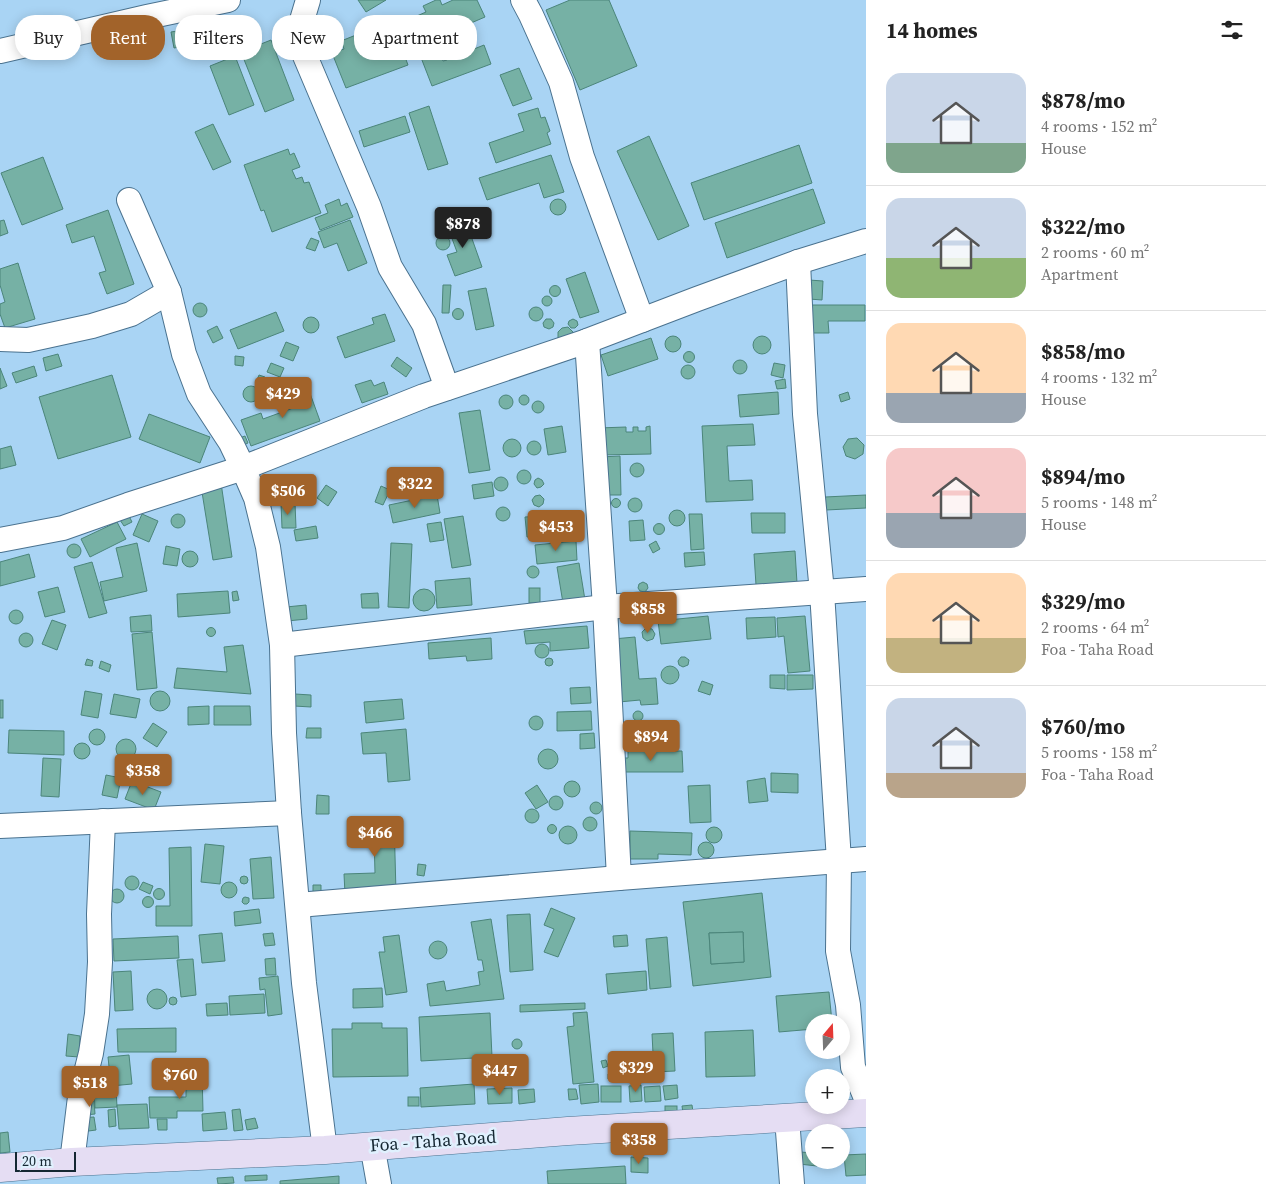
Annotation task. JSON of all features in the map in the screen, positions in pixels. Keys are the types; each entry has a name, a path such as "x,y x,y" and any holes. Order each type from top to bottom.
{"street":[{"path":"0,51 228,0"},
{"path":"308,0 297,37 369,207 390,267 424,324 447,388"},
{"path":"523,0 561,82 582,157 642,320"},
{"path":"129,200 169,292 184,354 198,394 231,443 243,468 256,498 268,547 282,645 284,733 289,813 304,983 325,1150"},
{"path":"0,540 63,528 243,468 424,396 587,341 798,262 866,241"},
{"path":"798,262 805,414 822,592 839,861 838,951 848,1006 853,1066 866,1098"},
{"path":"0,339 28,340 92,326 131,314 169,292"},
{"path":"587,341 605,607 619,878"},
{"path":"282,645 605,607 866,589"},
{"path":"0,826 289,813"},
{"path":"72,1162 80,1097 91,1053 97,1014 103,821"},
{"path":"298,905 866,859"},
{"name":"Foa - Taha Road","path":"0,1168 72,1162 325,1150 372,1145 866,1113"},
{"path":"787,1118 792,1184"},
{"path":"372,1145 379,1184"}],"building":[{"path":"358,0 386,0 366,12"},
{"path":"436,0 440,0 442,5 453,0 477,0 485,17 477,20 477,15 419,15 426,12 423,6"},
{"path":"570,0 609,0 637,66 580,90 546,10"},
{"path":"175,31 175,48 174,48 171,32"},
{"path":"354,36 354,60 406,60 408,65 346,88 335,60 344,60 344,40"},
{"path":"271,40 272,60 279,60 294,100 265,112 244,60 262,60 262,44"},
{"path":"484,45 491,64 432,86 422,60 477,60 477,48"},
{"path":"225,60 237,60 254,105 229,115 210,66"},
{"path":"519,68 532,99 513,106 500,75"},
{"path":"429,106 448,164 428,170 409,113"},
{"path":"538,108 541,118 545,117 550,131 547,133 551,144 496,163 489,143 524,131 518,114"},
{"path":"405,116 410,132 364,147 359,131"},
{"path":"213,124 231,162 213,170 195,132"},
{"path":"649,136 689,226 658,240 617,151"},
{"path":"799,145 812,183 704,220 691,183"},
{"path":"288,149 290,155 294,153 300,167 292,170 296,179 302,177 304,183 309,182 321,213 272,232 264,210 261,211 244,165"},
{"path":"551,155 564,192 544,198 539,183 487,200 479,178"},
{"path":"43,157 63,209 22,225 1,173"},
{"path":"813,189 825,223 727,258 715,223"},
{"path":"339,199 341,206 347,203 353,217 320,230 315,218 328,213 325,205"},
{"path":"558,199 564,201 566,207 564,213 558,215 552,213 550,207 552,201"},
{"path":"108,210 134,284 107,294 99,273 106,271 94,236 72,243 66,225"},
{"path":"465,219 482,267 455,276 447,255 457,252 447,225"},
{"path":"4,220 8,233 0,236 0,221"},
{"path":"350,220 367,263 348,271 337,243 324,248 318,232"},
{"path":"440,236 446,236 450,243 446,250 440,250 436,246 436,240"},
{"path":"311,238 319,241 315,251 306,248"},
{"path":"18,263 35,319 5,328 0,314 0,304 5,302 0,285 0,269"},
{"path":"585,272 599,312 580,318 566,279"},
{"path":"809,280 823,281 822,300 809,299"},
{"path":"443,285 451,285 449,313 442,313"},
{"path":"553,286 557,286 560,291 559,295 553,296 550,293 550,289"},
{"path":"486,288 494,326 476,330 468,291"},
{"path":"547,296 552,301 547,306 542,301"},
{"path":"197,303 203,303 207,310 203,317 197,317 193,313 193,307"},
{"path":"808,305 865,305 865,321 828,321 829,333 808,333"},
{"path":"536,307 541,309 543,314 541,319 536,321 531,319 529,314 531,309"},
{"path":"458,308 464,314 458,320 452,314"},
{"path":"276,312 284,331 238,349 230,330"},
{"path":"385,314 395,341 345,358 337,337 374,324 372,318"},
{"path":"311,317 317,319 319,325 317,331 311,333 305,331 303,325 305,319"},
{"path":"546,319 551,319 554,323 553,327 549,329 544,327 543,323"},
{"path":"573,319 577,321 578,325 575,328 571,328 568,324"},
{"path":"217,326 223,338 213,343 207,331"},
{"path":"568,327 573,332 573,338 558,338 558,332 562,328"},
{"path":"670,336 676,336 681,341 679,350 670,352 665,347 665,341"},
{"path":"762,336 768,339 771,345 768,351 762,354 756,351 753,345 756,339"},
{"path":"651,338 658,359 608,376 601,355"},
{"path":"286,342 299,347 293,361 280,356"},
{"path":"687,352 691,352 694,357 693,361 687,362 684,359 684,355"},
{"path":"58,354 62,366 46,371 43,358"},
{"path":"235,356 244,357 243,366 235,365"},
{"path":"397,357 412,368 406,377 391,366"},
{"path":"740,360 745,362 747,367 745,372 740,374 735,372 733,367 735,362"},
{"path":"271,363 284,368 280,377 267,372"},
{"path":"774,363 785,365 783,378 771,375"},
{"path":"688,365 693,367 695,372 693,377 688,379 683,377 681,372 683,367"},
{"path":"34,366 37,376 16,383 12,373"},
{"path":"0,368 7,386 0,389"},
{"path":"112,375 131,437 58,459 39,397"},
{"path":"259,375 265,377 263,383 257,380"},
{"path":"785,379 786,388 777,389 775,381"},
{"path":"371,380 374,386 384,382 388,394 362,403 355,385"},
{"path":"307,385 320,421 251,446 241,420 261,413 263,419 296,407 290,391"},
{"path":"248,386 254,386 259,391 257,400 248,402 243,397 243,391"},
{"path":"778,392 779,414 740,417 738,395"},
{"path":"848,392 850,399 841,402 839,395"},
{"path":"503,395 509,395 513,402 509,409 503,409 499,405 499,399"},
{"path":"522,395 526,395 529,400 528,404 522,405 519,402 519,398"},
{"path":"538,401 544,407 538,413 532,407"},
{"path":"480,410 490,470 469,473 459,413"},
{"path":"149,414 210,437 200,463 139,439"},
{"path":"753,424 755,445 727,446 729,481 752,480 753,500 706,502 702,426"},
{"path":"562,426 566,452 548,455 544,429"},
{"path":"650,426 651,454 599,455 598,428 626,427 626,432 633,432 633,427 638,427 638,431 646,431 646,427"},
{"path":"245,436 248,443 237,448 234,440"},
{"path":"857,438 864,445 863,454 855,459 846,456 843,447 848,439"},
{"path":"508,439 516,439 521,444 519,455 508,457 503,452 503,444"},
{"path":"531,441 537,441 541,448 537,455 531,455 527,451 527,445"},
{"path":"11,446 16,465 0,469 0,449"},
{"path":"620,456 621,495 602,495 600,457"},
{"path":"634,463 640,463 644,470 640,477 634,477 630,473 630,467"},
{"path":"521,470 527,470 531,477 527,484 521,484 517,480 517,474"},
{"path":"501,477 506,479 508,484 506,489 501,491 496,489 494,484 496,479"},
{"path":"410,478 415,480 417,485 415,490 410,492 405,490 403,485 405,480"},
{"path":"538,478 544,484 537,488 534,484"},
{"path":"492,482 494,496 474,499 472,485"},
{"path":"221,483 232,557 213,560 201,486"},
{"path":"326,485 337,492 328,506 317,498"},
{"path":"381,486 390,490 383,505 375,502"},
{"path":"437,495 440,513 393,523 389,505"},
{"path":"540,495 544,499 543,504 539,507 534,505 532,500 535,496"},
{"path":"866,495 866,508 826,510 825,497"},
{"path":"635,498 640,500 642,505 640,510 635,512 630,510 628,505 630,500"},
{"path":"616,499 620,503 616,507 612,503"},
{"path":"281,503 295,503 296,528 282,528"},
{"path":"503,507 508,509 510,514 508,519 503,521 498,519 496,514 498,509"},
{"path":"677,510 683,512 685,518 683,524 677,526 671,524 669,518 671,512"},
{"path":"751,513 785,513 785,533 752,533"},
{"path":"142,514 158,521 149,542 133,535"},
{"path":"175,514 181,514 185,521 181,528 175,528 171,524 171,518"},
{"path":"689,514 702,514 704,549 691,550"},
{"path":"563,515 564,535 527,537 525,517"},
{"path":"129,516 132,522 124,526 120,520"},
{"path":"463,516 471,565 452,568 444,519"},
{"path":"643,520 645,540 630,541 629,521"},
{"path":"117,522 126,539 90,557 81,539"},
{"path":"441,522 444,540 430,542 427,524"},
{"path":"659,523 665,529 659,535 653,529"},
{"path":"316,526 318,538 296,541 294,530"},
{"path":"576,541 577,560 537,564 535,545"},
{"path":"656,541 660,549 653,553 649,545"},
{"path":"137,543 147,591 104,601 100,582 123,577 116,548"},
{"path":"391,543 412,544 409,608 388,607"},
{"path":"71,544 77,544 81,551 77,558 71,558 67,554 67,548"},
{"path":"166,546 180,549 177,566 163,564"},
{"path":"190,551 196,553 198,559 196,565 190,567 184,565 182,559 184,553"},
{"path":"795,551 797,583 756,585 754,554"},
{"path":"704,552 705,565 685,567 684,553"},
{"path":"29,554 35,577 0,586 0,562"},
{"path":"92,562 107,613 89,618 74,567"},
{"path":"579,563 585,600 563,603 557,567"},
{"path":"533,566 539,572 533,578 527,572"},
{"path":"470,578 472,605 437,608 435,581"},
{"path":"643,582 647,584 648,588 645,592 640,591 638,588 639,584"},
{"path":"58,587 65,612 45,617 38,592"},
{"path":"529,588 540,588 540,603 529,603"},
{"path":"424,589 432,592 435,600 432,608 424,611 416,608 413,600 416,592"},
{"path":"228,591 230,613 178,617 177,594"},
{"path":"237,591 239,600 233,601 232,592"},
{"path":"378,593 379,608 362,608 361,594"},
{"path":"306,605 307,619 287,621 286,607"},
{"path":"13,610 19,610 23,617 19,624 13,624 9,620 9,614"},
{"path":"151,615 152,631 131,632 130,617"},
{"path":"708,616 711,639 661,644 658,621"},
{"path":"805,616 810,671 788,673 784,636 778,637 777,618"},
{"path":"775,617 776,637 747,639 746,618"},
{"path":"52,620 66,625 57,650 42,644"},
{"path":"587,626 589,648 550,651 550,642 526,644 524,631"},
{"path":"211,628 215,632 211,636 207,632"},
{"path":"646,628 652,629 655,634 653,639 647,641 643,638 642,632"},
{"path":"152,632 157,688 137,690 132,634"},
{"path":"23,633 29,633 33,640 29,647 23,647 19,643 19,637"},
{"path":"635,637 639,679 656,678 658,704 641,705 640,700 619,702 613,639"},
{"path":"491,638 492,659 467,661 466,656 429,659 428,643"},
{"path":"539,644 545,644 549,651 545,658 539,658 535,654 535,648"},
{"path":"243,645 251,694 174,688 177,668 227,672 224,647"},
{"path":"681,657 689,660 688,665 683,667 679,665 678,661"},
{"path":"549,658 553,662 549,666 545,662"},
{"path":"87,659 93,661 92,666 85,665"},
{"path":"101,661 111,665 109,672 99,668"},
{"path":"666,666 674,666 679,671 677,682 666,684 661,679 661,671"},
{"path":"770,675 785,675 785,689 770,688"},
{"path":"787,675 813,675 813,689 787,690"},
{"path":"702,681 713,685 710,695 698,691"},
{"path":"590,687 591,703 571,704 570,688"},
{"path":"85,691 102,694 98,718 81,715"},
{"path":"160,691 167,694 170,701 167,708 160,711 153,708 150,701 153,694"},
{"path":"114,694 140,699 136,718 110,714"},
{"path":"295,694 311,695 311,707 294,706"},
{"path":"402,699 404,719 366,723 364,702"},
{"path":"0,700 3,700 3,718 0,718"},
{"path":"209,706 209,724 188,725 188,707"},
{"path":"214,706 250,706 251,725 214,725"},
{"path":"591,711 592,730 557,731 557,712"},
{"path":"636,711 640,711 643,716 642,720 636,721 633,718 633,714"},
{"path":"533,716 539,716 543,723 539,730 533,730 529,726 529,720"},
{"path":"153,723 167,732 157,747 143,738"},
{"path":"307,728 321,728 321,738 306,738"},
{"path":"97,729 103,731 105,737 103,743 97,745 91,743 89,737 91,731"},
{"path":"406,729 410,780 388,782 386,753 363,754 361,733"},
{"path":"9,730 64,731 64,755 8,753"},
{"path":"594,733 595,748 580,749 580,734"},
{"path":"122,739 130,739 136,745 136,753 130,759 122,759 116,753 116,745"},
{"path":"82,743 90,751 82,759 74,751"},
{"path":"548,749 555,752 558,759 555,766 548,769 541,766 538,759 541,752"},
{"path":"628,751 682,751 683,772 617,772 617,758 628,758"},
{"path":"43,758 61,759 59,797 41,796"},
{"path":"771,773 798,774 798,793 771,792"},
{"path":"106,775 121,778 117,798 102,795"},
{"path":"765,778 768,801 749,803 747,781"},
{"path":"132,781 161,792 154,810 125,799"},
{"path":"569,781 575,781 580,786 578,795 569,797 564,792 564,786"},
{"path":"537,785 548,802 536,809 525,793"},
{"path":"710,785 711,822 690,823 688,786"},
{"path":"317,795 329,796 329,814 316,814"},
{"path":"556,796 561,798 563,803 561,808 556,810 551,808 549,803 551,798"},
{"path":"596,802 602,808 596,814 590,808"},
{"path":"529,809 535,809 539,816 535,823 529,823 525,819 525,813"},
{"path":"590,817 595,819 597,824 595,829 590,831 585,829 583,824 585,819"},
{"path":"394,818 396,893 345,894 344,874 375,873 374,837 352,837 352,819"},
{"path":"552,825 556,829 552,833 548,829"},
{"path":"568,826 574,829 577,835 574,841 568,844 562,841 559,835 562,829"},
{"path":"714,827 722,835 714,843 706,835"},
{"path":"630,831 692,833 691,855 658,854 658,859 630,859"},
{"path":"703,842 709,842 714,847 712,856 703,858 698,853 698,847"},
{"path":"205,844 224,846 220,884 201,882"},
{"path":"191,847 192,926 156,926 156,906 170,906 169,848"},
{"path":"271,857 274,898 253,899 250,859"},
{"path":"418,864 426,865 424,876 417,875"},
{"path":"129,876 135,876 139,883 135,890 129,890 125,886 125,880"},
{"path":"244,876 248,880 244,884 240,880"},
{"path":"143,882 153,886 150,894 139,889"},
{"path":"229,882 235,884 237,890 235,896 229,898 223,896 221,890 223,884"},
{"path":"313,885 321,885 321,896 313,895"},
{"path":"117,889 122,891 124,896 122,901 117,903 112,901 110,896 112,891"},
{"path":"157,889 161,889 164,894 163,898 157,899 154,896 154,892"},
{"path":"762,893 771,977 693,986 683,902","holes":["743,932 744,962 711,964 709,933"]},
{"path":"146,897 150,897 153,902 152,906 146,907 143,904 143,900"},
{"path":"245,897 249,898 247,904 242,902"},
{"path":"551,908 575,918 558,957 544,952 554,929 544,925"},
{"path":"259,909 261,923 235,926 234,912"},
{"path":"530,914 533,970 510,972 507,915"},
{"path":"491,919 504,999 430,1006 427,984 444,981 446,991 480,985 478,972 484,971 482,960 478,960 471,922"},
{"path":"743,932 744,962 711,964 709,933"},
{"path":"222,933 225,961 202,963 199,935"},
{"path":"273,933 275,945 265,946 263,934"},
{"path":"399,935 407,992 386,995 379,952 385,952 383,937"},
{"path":"627,935 628,946 614,947 613,936"},
{"path":"178,936 179,958 114,961 113,939"},
{"path":"667,937 671,987 650,989 646,939"},
{"path":"438,941 444,944 447,950 444,956 438,959 432,956 429,950 432,944"},
{"path":"275,958 276,975 266,975 265,959"},
{"path":"193,959 196,995 181,997 177,960"},
{"path":"131,971 133,1010 115,1011 113,972"},
{"path":"646,971 647,990 608,994 606,974"},
{"path":"278,976 282,1014 268,1016 265,989 260,990 259,978"},
{"path":"382,988 383,1007 353,1008 353,989"},
{"path":"157,989 164,992 167,999 164,1006 157,1009 150,1006 147,999 150,992"},
{"path":"829,992 831,1014 805,1014 805,1030 779,1032 776,996"},
{"path":"264,994 265,1013 230,1015 229,996"},
{"path":"173,997 177,1001 173,1005 169,1001"},
{"path":"227,1003 228,1015 207,1016 206,1004"},
{"path":"585,1003 585,1009 520,1012 520,1005"},
{"path":"587,1012 594,1082 573,1084 567,1027 574,1026 573,1013"},
{"path":"490,1013 492,1057 421,1061 419,1017"},
{"path":"352,1023 382,1023 382,1028 407,1028 408,1076 333,1077 332,1029 352,1029"},
{"path":"176,1028 176,1052 118,1052 117,1029"},
{"path":"753,1030 755,1076 706,1077 705,1032"},
{"path":"673,1033 675,1071 654,1072 652,1034"},
{"path":"68,1034 80,1036 79,1057 66,1056"},
{"path":"517,1039 522,1044 517,1049 512,1044"},
{"path":"129,1055 132,1084 111,1086 108,1057"},
{"path":"606,1060 608,1066 603,1068 601,1061"},
{"path":"619,1072 620,1076 608,1079 608,1074"},
{"path":"186,1073 202,1073 203,1111 177,1111 177,1118 150,1118 149,1097 186,1097"},
{"path":"474,1084 475,1104 421,1107 420,1088"},
{"path":"598,1084 599,1102 581,1104 579,1085"},
{"path":"641,1085 642,1101 630,1102 629,1086"},
{"path":"677,1085 678,1098 665,1100 663,1086"},
{"path":"601,1086 621,1086 621,1102 601,1102"},
{"path":"660,1086 661,1101 645,1102 644,1087"},
{"path":"512,1088 512,1103 488,1104 487,1089"},
{"path":"116,1089 117,1107 95,1108 94,1090"},
{"path":"534,1089 535,1102 519,1104 518,1090"},
{"path":"568,1089 576,1089 578,1099 569,1100"},
{"path":"408,1097 419,1097 419,1106 408,1106"},
{"path":"94,1101 95,1114 85,1115 84,1102"},
{"path":"147,1104 149,1128 119,1129 117,1105"},
{"path":"692,1105 693,1112 683,1113 682,1106"},
{"path":"665,1106 677,1106 677,1113 665,1113"},
{"path":"115,1109 116,1126 109,1127 108,1110"},
{"path":"240,1109 243,1130 234,1131 232,1110"},
{"path":"225,1112 227,1129 203,1131 202,1114"},
{"path":"94,1117 96,1130 81,1132 79,1118"},
{"path":"255,1118 258,1128 247,1130 245,1120"},
{"path":"157,1119 167,1119 167,1130 158,1130"},
{"path":"8,1132 10,1152 0,1153 0,1133"},
{"path":"800,1152 805,1152 805,1165 799,1164"},
{"path":"866,1154 866,1175 846,1176 845,1169 850,1169 850,1155"},
{"path":"631,1157 648,1158 648,1173 631,1172"},
{"path":"625,1166 626,1184 548,1184 547,1171"},
{"path":"267,1175 267,1180 245,1181 245,1176"},
{"path":"339,1176 339,1184 280,1184 280,1181"},
{"path":"233,1177 234,1183 218,1184 217,1178"}]}
